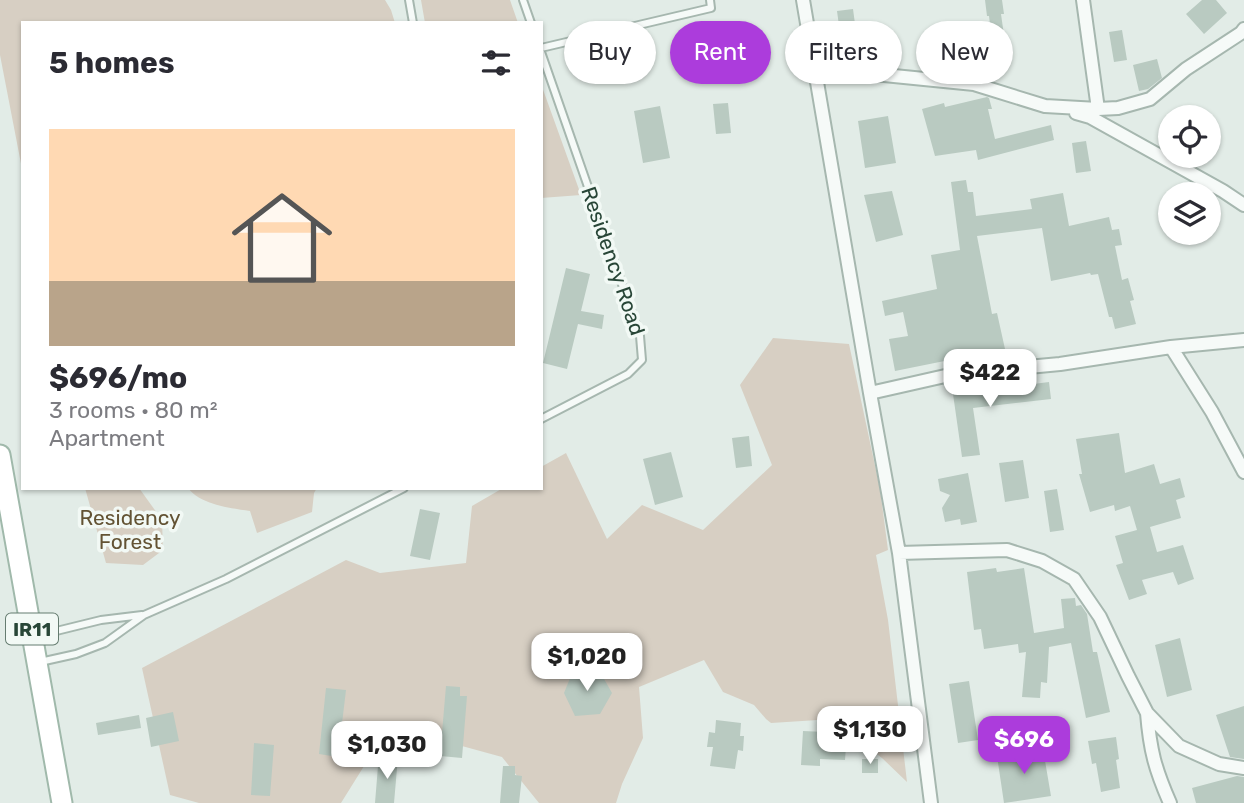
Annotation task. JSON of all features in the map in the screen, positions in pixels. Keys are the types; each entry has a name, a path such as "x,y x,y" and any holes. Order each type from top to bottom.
{"main road":[{"name":"IR11","path":"0,455 62,803"}],"street":[{"path":"803,0 806,21"},
{"path":"1083,0 1098,109"},
{"path":"1045,106 1118,108 1150,99 1186,69 1244,29"},
{"path":"902,77 974,84 1090,117 1244,205"},
{"path":"817,84 899,553 931,803"},
{"path":"870,393 954,374 1060,364 1171,347 1244,340"},
{"path":"1171,347 1212,412 1244,472"},
{"path":"899,553 1007,550 1042,561 1074,579 1100,617 1147,713 1179,746 1219,764 1244,768"},
{"path":"1147,713 1150,747 1157,773 1170,803"}],"lane":[{"path":"409,0 413,21"},
{"path":"523,0 530,21"},
{"path":"543,50 711,8 710,0"},
{"name":"Residency Road","path":"543,56 640,336 642,360 628,374 543,418"},
{"path":"38,662 76,654 105,643 144,615 226,579 400,490"},
{"path":"33,636 101,620 144,615"}],"green space":[{"path":"0,0 385,0 394,21 21,21 21,164 0,55"},
{"path":"421,0 510,0 517,21 425,21"},
{"path":"543,90 581,195 543,198"},
{"path":"773,338 849,344 880,489 888,550 876,555 888,620 907,782 854,736 818,720 771,723 754,705 723,692 704,660 639,687 643,738 616,803 539,803 502,757 389,726 341,803 199,803 170,795 142,668 346,560 380,573 466,563 472,506 500,490 543,490 543,466 566,453 607,539 642,505 703,530 772,465 740,385"},
{"name":"Residency Forest","path":"86,490 140,490 162,520 163,550 143,565 106,563"},
{"name":"Residency Forest","path":"190,490 316,490 312,512 257,533 250,511 208,502"}],"building":[{"path":"985,0 1002,0 1002,21 990,21"},
{"path":"1202,0 1216,0 1227,13 1204,34 1186,14"},
{"path":"853,9 855,21 838,21 837,11"},
{"path":"1122,30 1127,60 1114,62 1109,32"},
{"path":"1157,59 1162,78 1148,89 1139,91 1133,65"},
{"path":"987,97 992,109 988,109 995,139 1051,125 1054,140 978,160 976,150 935,156 922,109 944,103 945,107"},
{"path":"728,103 731,133 716,134 713,104"},
{"path":"660,106 670,158 643,163 634,111"},
{"path":"888,116 896,163 865,168 858,121"},
{"path":"1086,141 1091,171 1076,173 1072,143"},
{"path":"966,180 968,192 973,192 976,216 1032,209 1030,199 1063,193 1069,226 1109,217 1112,230 1119,229 1122,245 1115,246 1122,280 1128,278 1134,300 1130,301 1136,324 1115,329 1112,317 1109,317 1098,274 1090,273 1051,281 1042,228 977,236 992,314 997,313 1007,358 986,362 984,353 895,371 889,339 908,336 903,312 885,316 882,301 937,289 931,255 960,250 951,182"},
{"path":"892,191 903,235 876,242 864,195"},
{"path":"566,268 590,274 581,311 604,315 602,329 578,324 567,369 543,363"},
{"path":"1049,382 1051,399 973,408 980,455 962,457 953,394"},
{"path":"1119,433 1125,473 1154,464 1160,484 1180,478 1185,497 1176,500 1181,518 1150,527 1157,552 1183,545 1194,579 1178,585 1173,572 1142,580 1147,594 1129,600 1116,565 1123,563 1115,536 1137,530 1130,506 1115,511 1114,505 1090,512 1079,474 1082,474 1076,439"},
{"path":"749,436 752,466 736,468 732,438"},
{"path":"671,452 683,497 655,505 643,459"},
{"path":"1023,460 1029,498 1005,502 999,463"},
{"path":"968,473 977,522 961,525 960,519 945,522 942,508 950,495 940,491 938,479"},
{"path":"1057,489 1064,530 1050,532 1044,491"},
{"path":"420,509 440,513 430,560 410,556"},
{"path":"996,568 997,572 1024,568 1034,633 1064,628 1061,599 1075,598 1076,606 1081,605 1087,614 1093,652 1097,652 1110,712 1086,718 1071,643 1049,647 1047,683 1041,682 1040,698 1022,697 1026,652 1019,653 1018,644 984,649 981,629 974,630 967,572"},
{"path":"1180,638 1192,690 1167,697 1155,645"},
{"path":"599,670 612,693 600,714 575,716 564,693 573,671"},
{"path":"969,681 978,740 958,743 949,684"},
{"path":"446,686 460,687 460,696 467,696 462,758 440,756"},
{"path":"326,688 346,690 338,757 319,754"},
{"path":"1244,706 1244,759 1230,757 1216,715"},
{"path":"173,712 179,741 151,747 146,718"},
{"path":"139,715 141,728 98,735 96,723"},
{"path":"716,720 741,723 743,751 738,750 735,769 710,766 713,747 707,747 709,732 715,733"},
{"path":"803,731 847,733 845,760 820,759 820,766 801,765"},
{"path":"1116,737 1120,788 1101,792 1096,763 1092,764 1088,741"},
{"path":"254,743 274,745 270,796 251,795"},
{"path":"1043,749 1051,796 1004,803 997,756"},
{"path":"386,756 398,757 394,803 375,803 378,766 385,767"},
{"path":"862,759 878,759 878,773 862,773"},
{"path":"503,766 515,766 515,775 522,776 519,803 500,803"},
{"path":"1237,776 1244,777 1244,803 1196,803 1192,788"}]}
